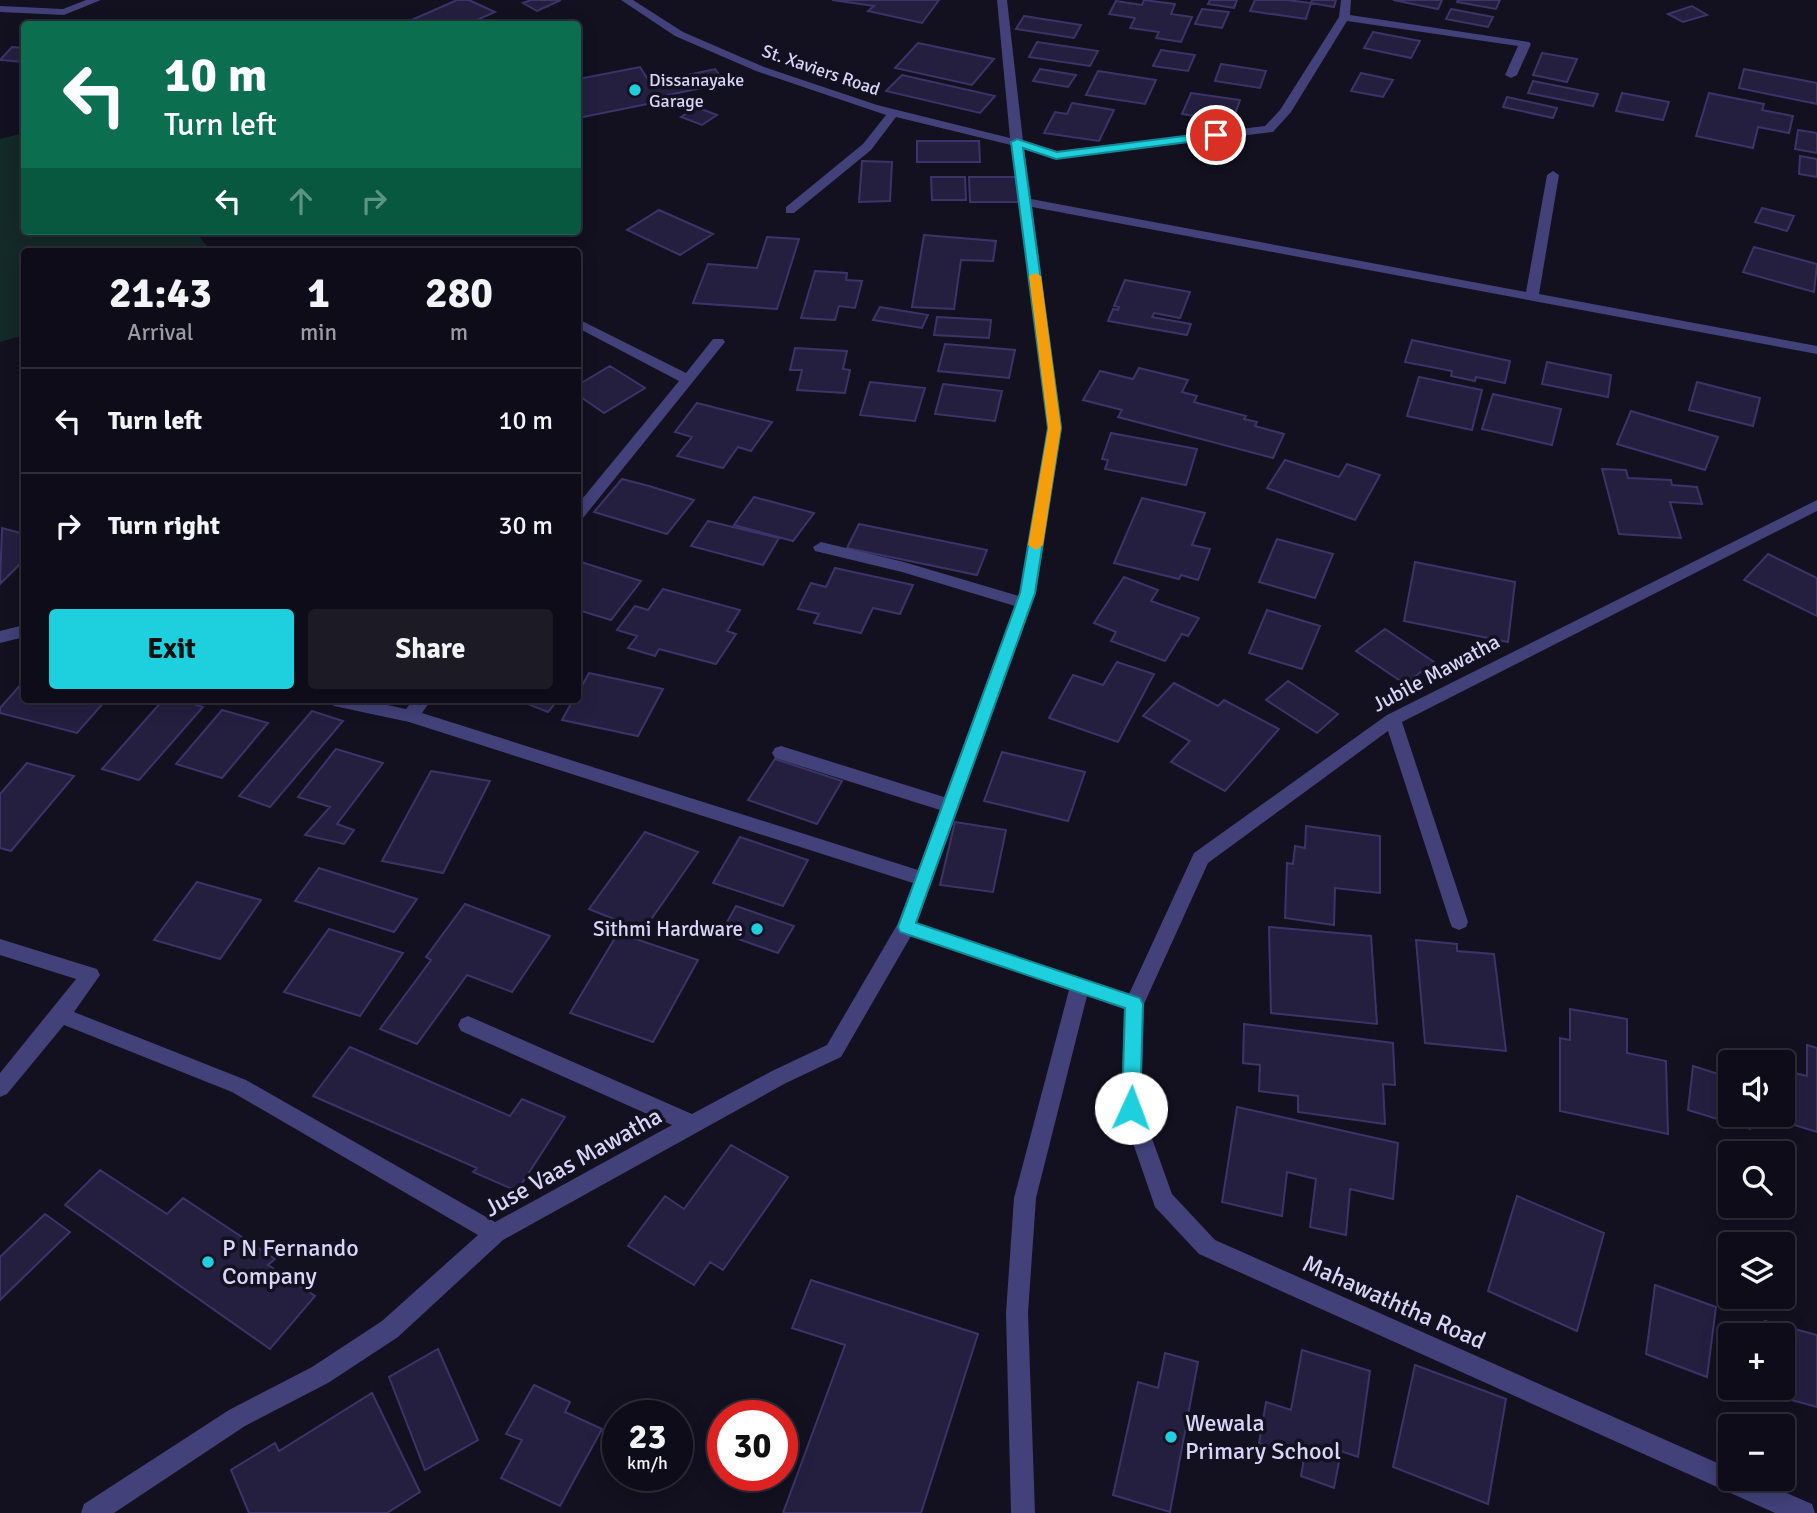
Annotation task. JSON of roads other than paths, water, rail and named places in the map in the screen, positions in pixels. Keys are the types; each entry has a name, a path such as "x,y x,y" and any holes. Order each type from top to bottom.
{"street":[{"path":"0,9 64,12 96,0"},
{"name":"St. Xaviers Road","path":"626,0 678,34 760,69 893,113 1017,142 1056,155 1269,129 1285,112 1344,17"},
{"name":"Juse Vaas Mawatha","path":"93,1513 237,1418 320,1375 390,1329 495,1233 779,1077 834,1051 906,927 1028,593 1055,428 1017,142 1002,0"},
{"path":"1346,0 1344,17 1525,44 1511,75"},
{"path":"790,210 867,148 893,113"},
{"path":"1532,296 1553,175"},
{"path":"1025,201 1817,349"},
{"path":"581,325 689,380"},
{"path":"581,510 718,342"},
{"name":"Jubile Mawatha","path":"1134,1004 1201,858 1393,719 1817,505"},
{"path":"821,547 904,567 1024,603"},
{"path":"0,636 21,632"},
{"path":"348,703 410,716 924,879"},
{"path":"410,716 421,703"},
{"path":"1393,719 1459,922"},
{"path":"780,753 950,806"},
{"path":"906,927 1134,1004"},
{"path":"0,947 90,975 0,1088"},
{"path":"1023,1513 1017,1313 1025,1198 1080,987"},
{"name":"Mahawaththa Road","path":"1134,1004 1131,1108 1163,1200 1207,1247 1803,1513"},
{"path":"60,1015 239,1086 495,1233"},
{"path":"468,1024 694,1125"}],"place":[{"name":"Dissanayake Garage","path":"635,90"},
{"name":"Sithmi Hardware","path":"757,929"},
{"name":"P N Fernando Company","path":"208,1262"},
{"name":"Wewala Primary School","path":"1171,1437"}]}
